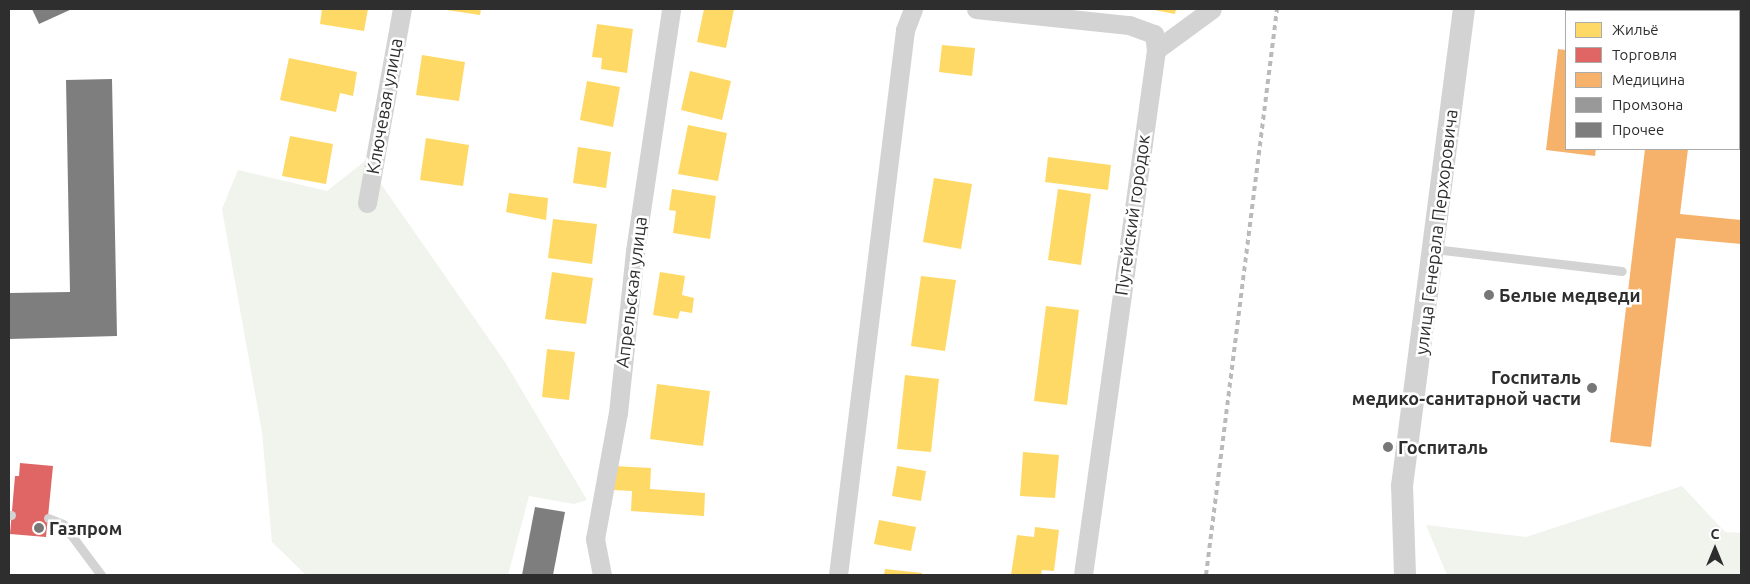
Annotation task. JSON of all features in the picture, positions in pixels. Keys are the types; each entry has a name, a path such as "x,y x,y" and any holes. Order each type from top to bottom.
{"street":[{"name":"Ключевая улица","path":"367,203 402,9"},
{"name":"Апрельская улица","path":"602,575 595,540 618,414 634,251 671,9"},
{"path":"838,575 905,30 913,9"},
{"path":"976,9 1129,25 1154,34 1156,50 1212,9"},
{"name":"улица Генерала Перхоровича","path":"1405,575 1402,486 1464,9"},
{"name":"Путейский городок","path":"1083,575 1156,50"}],"lane":[{"path":"1434,249 1622,271"},
{"path":"48,518 63,524 101,575"}],"shaded area":[{"path":"365,161 505,362 587,500 574,504 529,496 508,575 306,575 272,542 262,432 222,209 238,170 327,191"},
{"path":"1682,486 1725,532 1741,533 1741,575 1447,575 1426,525 1526,537"}],"building: Жильё":[{"path":"322,9 368,9 364,31 320,24"},
{"path":"440,9 481,9 480,15"},
{"path":"704,9 734,9 726,48 697,42"},
{"path":"1149,9 1176,9 1175,14"},
{"path":"597,24 633,29 627,73 601,69 602,58 592,57"},
{"path":"942,45 975,48 972,76 939,72"},
{"path":"422,55 465,62 459,101 416,95"},
{"path":"289,58 357,72 353,96 340,93 336,112 280,100"},
{"path":"690,71 731,81 722,120 681,110"},
{"path":"587,81 620,87 613,127 580,120"},
{"path":"688,125 727,133 718,181 678,174"},
{"path":"290,136 333,144 326,184 282,176"},
{"path":"426,138 469,145 463,186 420,180"},
{"path":"578,147 611,152 606,188 573,183"},
{"path":"1048,157 1111,165 1108,190 1045,182"},
{"path":"934,178 972,184 961,249 923,242"},
{"path":"672,189 716,196 710,239 673,233 676,211 669,210"},
{"path":"1058,189 1091,194 1081,265 1048,260"},
{"path":"509,193 548,198 546,220 506,212"},
{"path":"553,219 597,224 592,264 548,258"},
{"path":"552,272 593,278 586,324 545,319"},
{"path":"660,272 685,276 682,295 694,298 692,313 680,311 678,319 653,315"},
{"path":"921,276 956,280 945,351 911,346"},
{"path":"1046,306 1079,310 1067,405 1034,401"},
{"path":"547,349 575,352 569,400 542,397"},
{"path":"905,375 939,379 931,452 897,449"},
{"path":"657,384 710,391 703,446 650,439"},
{"path":"1023,452 1059,455 1055,498 1020,496"},
{"path":"614,466 651,468 650,489 705,493 704,516 631,511 632,491 613,490"},
{"path":"897,466 926,471 921,501 892,496"},
{"path":"879,520 916,527 911,551 874,544"},
{"path":"1035,527 1059,530 1054,571 1042,570 1041,575 1011,575 1017,535 1034,537"},
{"path":"885,569 922,573 922,575 884,575"}],"building: Торговля":[{"path":"20,463 53,466 46,537 10,534 15,476 19,476"}],"building: Медицина":[{"path":"1558,49 1565,50 1565,150 1596,150 1595,156 1546,150"},
{"path":"1645,150 1688,150 1680,214 1741,220 1741,244 1676,238 1651,447 1610,442"}],"building: Промзона":[{"path":"1741,9 1741,24 1740,10 1677,10"}],"building: Прочее":[{"path":"32,9 72,9 39,24"},
{"path":"112,79 117,336 9,339 9,293 70,292 66,80"},
{"path":"535,507 565,512 553,575 522,575"}],"railway":[{"path":"1206,575 1277,9"}],"place":[{"name":"Белые медведи","path":"1489,295"},
{"name":"Госпиталь медико-санитарной части","path":"1592,388"},
{"name":"Госпиталь","path":"1388,447"},
{"name":"Газпром","path":"39,528"}]}
